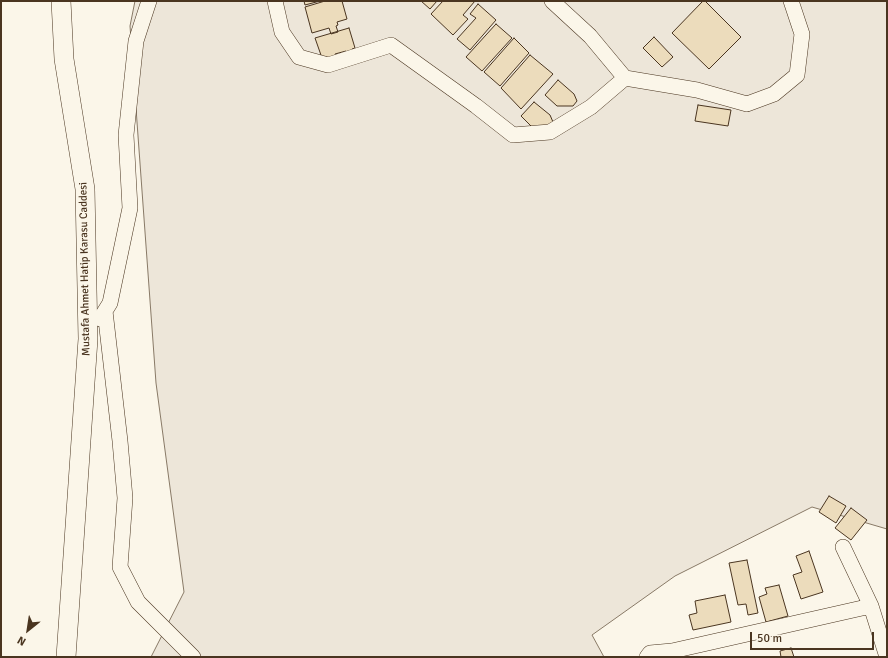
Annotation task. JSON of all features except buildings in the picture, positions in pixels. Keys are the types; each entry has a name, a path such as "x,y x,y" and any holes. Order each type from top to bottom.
{"street":[{"name":"Mustafa Ahmet Hatip Karasu Caddesi","path":"61,1 64,59 85,189 88,339 66,657"},
{"path":"88,339 110,303 130,208 126,135 136,41 149,1"},
{"path":"276,1 282,32 299,57 328,65 392,45 513,135 550,132 591,107 625,78"},
{"path":"552,1 590,36 625,78 697,90 747,104 774,94 797,75 802,34 791,1"},
{"path":"105,311 125,498 120,567 138,602 193,657"},
{"path":"843,547 871,606 886,657"},
{"path":"647,657 650,653 672,651 871,606"}],"shaded area":[{"path":"135,1 887,1 887,529 812,507 675,576 592,635 604,657 151,657 184,592 156,383 130,26"}]}
